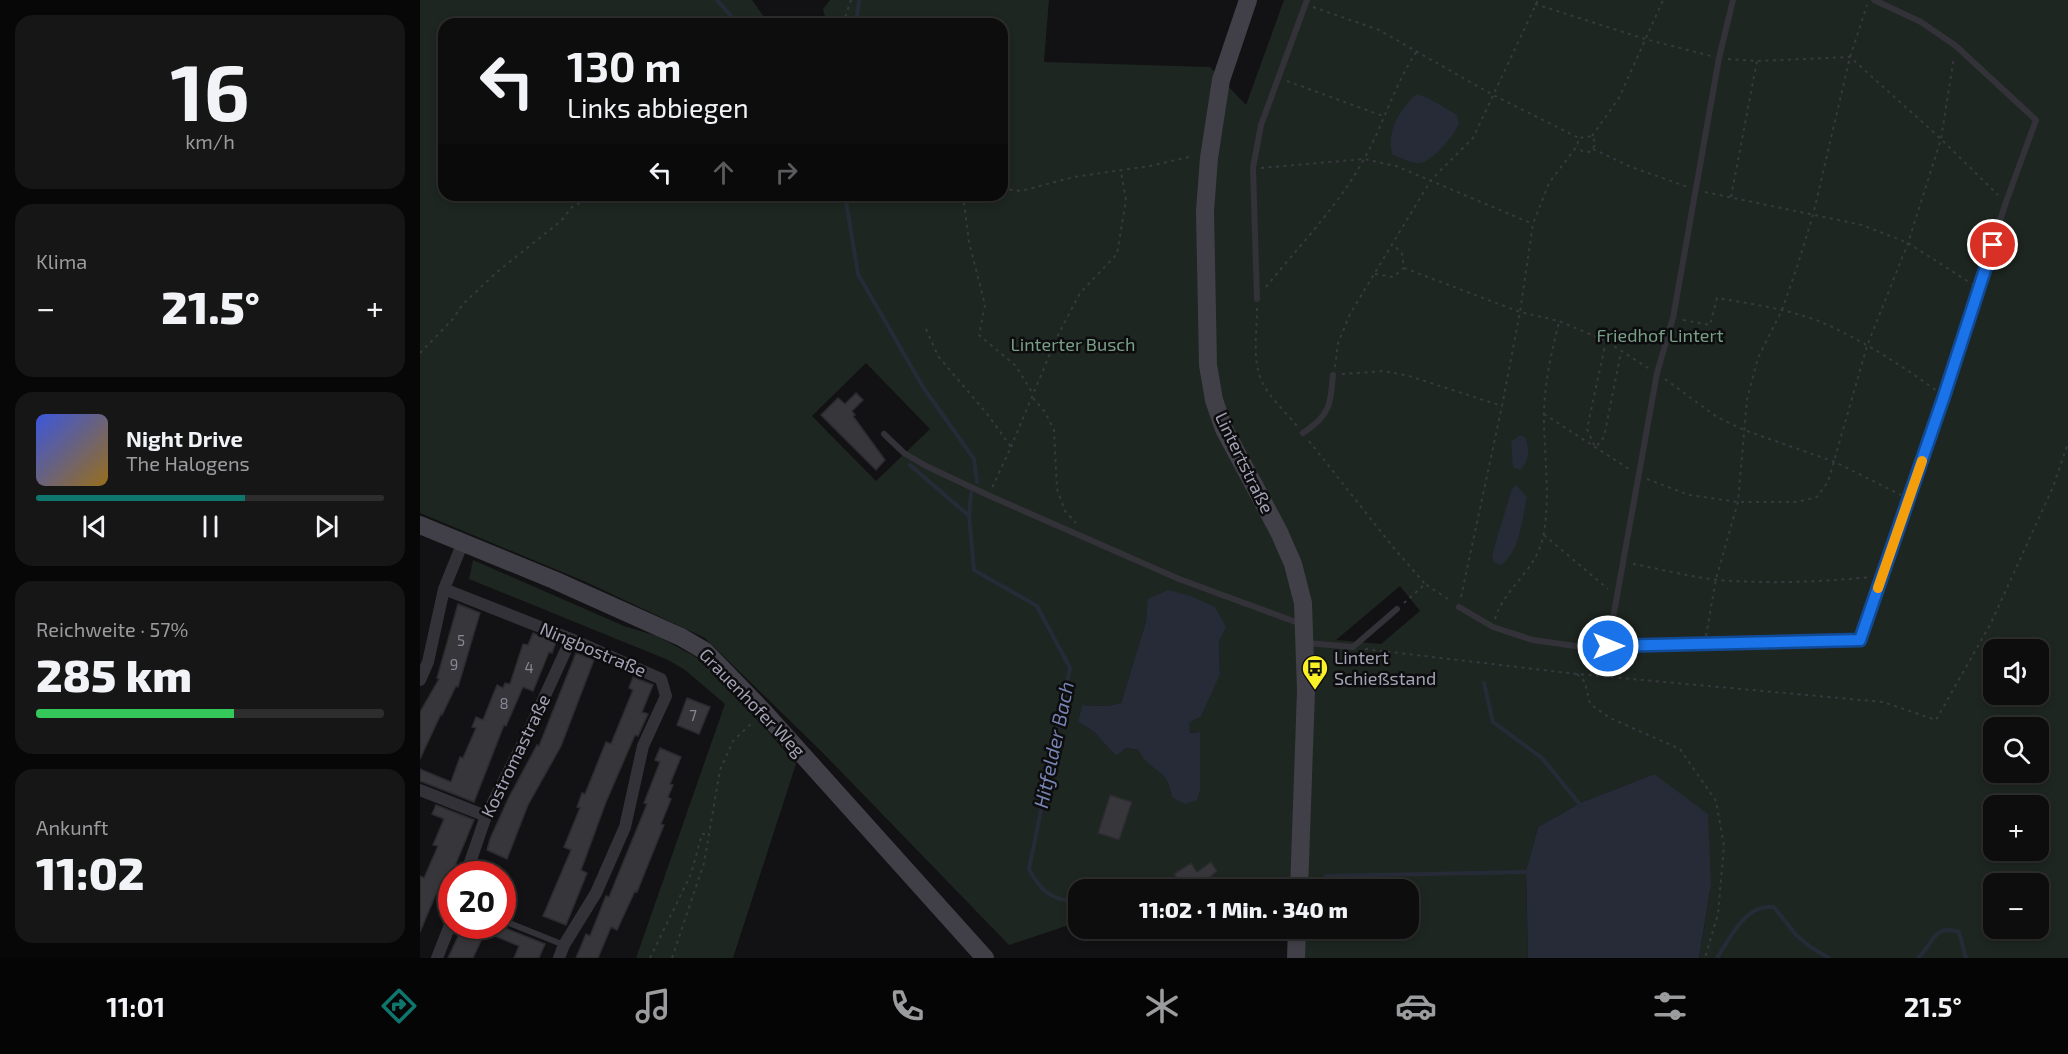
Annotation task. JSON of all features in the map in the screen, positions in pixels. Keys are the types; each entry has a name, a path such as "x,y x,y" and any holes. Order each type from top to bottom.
{"main road":[{"name":"Lintertstraße","path":"1248,0 1221,80 1209,158 1204,212 1208,364 1214,400 1224,429 1279,532 1293,564 1303,603 1305,733 1299,879"},
{"name":"Grauenhofer Weg","path":"420,525 681,637 705,651 764,712 985,958"},
{"path":"1296,958 1297,939"}],"street":[{"path":"420,680 428,662 444,589 463,542"},
{"name":"Ningbostraße","path":"444,589 571,639 661,679 666,696 643,746 625,827 596,893 564,945 559,958"},
{"name":"Kostromastraße","path":"470,861 486,816 526,737 571,639"},
{"path":"420,790 486,816"},
{"path":"437,958 444,939"}],"lane":[{"path":"1608,646 1657,373 1673,318 1719,58 1733,0"},
{"path":"1459,607 1493,627 1533,640 1575,646 1860,640 1944,396 2006,202 2037,120 1956,46 1921,22 1874,0"},
{"path":"1257,298 1253,168 1261,125 1306,2"},
{"path":"1304,433 1320,421 1329,407 1333,375"},
{"path":"884,434 904,453 926,466 1304,634 1353,647 1397,609"},
{"path":"516,926 564,945"}],"path":[{"path":"845,18 851,0"},
{"path":"1502,406 1409,376 1384,371 1333,375 1338,343 1350,314 1431,180 1473,138 1538,0"},
{"path":"1306,2 1379,30 1493,95 1579,138 1592,136 1619,98 1663,0"},
{"path":"1704,645 1716,579 1738,502 1747,399 1758,358 1782,310 1813,215 1850,57 1869,0"},
{"path":"1535,4 1645,39 1719,58 1757,61 1850,57 1941,139 2006,202"},
{"path":"1544,414 1639,476 1689,495 1738,502 1797,502 1817,496 1828,482 1832,472 1867,346 1908,243 1941,139 1956,46"},
{"path":"1417,51 1401,75 1364,159 1341,195 1257,298 1257,362 1260,376 1269,392 1393,547 1425,584 1459,607 1502,406 1520,312 1533,224 1549,183 1577,146 1579,138"},
{"path":"1731,197 1757,61"},
{"path":"1279,78 1384,116"},
{"path":"1577,146 1582,151 1589,152 1596,144 1592,136"},
{"path":"1593,149 1631,167 1695,190 1862,225 1908,243 1979,289"},
{"path":"1008,190 1021,191 1074,177 1121,171 1191,156 1209,158"},
{"path":"1253,168 1284,168 1364,159 1396,166 1533,224"},
{"path":"990,496 994,482 1002,469 1080,292 1117,254 1126,200 1121,171"},
{"path":"420,353 452,320 463,304 497,272 561,221 572,207 582,202 594,201"},
{"path":"964,201 969,242 985,305 979,335 1016,366 1054,430 1057,489 1065,511 1078,525 1074,533"},
{"path":"1375,274 1393,277 1404,268 1402,254 1393,244"},
{"path":"1673,318 1710,325 1717,298 1782,310 1821,322 1867,346 1904,367 1944,396"},
{"path":"1493,627 1499,606 1523,577 1539,552 1544,536 1547,504 1544,414 1549,359 1559,321"},
{"path":"926,329 938,356 988,414 1011,447"},
{"path":"1595,447 1587,429 1606,340"},
{"path":"1595,447 1602,441 1605,432 1621,352"},
{"path":"1353,647 1577,674 1883,702 1936,720 1991,623 2053,487 2068,443"},
{"path":"1544,536 1617,596"},
{"path":"1624,562 1716,579 1762,583 1831,581 1882,576"},
{"path":"1397,609 1425,584"},
{"path":"1577,674 1585,682 1590,704 1610,718 1680,749 1716,801 1724,846 1718,914 1705,958"},
{"path":"672,958 704,862 720,770 733,741 764,712"},
{"path":"650,958 691,874 702,834 708,834"}],"green space":[{"path":"420,0 752,0 765,18 438,18 438,201 1008,201 1008,18 825,18 823,9 830,0 1049,0 1044,62 1210,67 1246,105 1284,0 2068,0 2068,958 1699,958 1711,885 1654,774 1580,803 1538,827 1526,871 1528,958 1290,958 1291,939 1419,939 1419,879 1068,879 1068,925 1009,945 822,752 705,638 586,582 420,513","holes":["866,363 930,429 876,481 812,416","1400,586 1420,611 1381,644 1336,640","1149,599 1219,641 1220,674 1188,723 1189,733 1199,732 1200,790 1170,786 1163,775 1138,750 1126,748 1116,756 1093,731 1078,722 1082,705 1108,706 1121,703 1146,621"]},
{"path":"473,560 624,626 657,636 696,657 723,679 796,764 733,958 636,958 725,704 685,670 668,660 469,579"}],"water":[{"path":"1417,94 1457,115 1459,124 1437,153 1420,163 1393,155 1391,147 1396,122 1405,106"},
{"path":"1520,435 1526,438 1528,451 1526,462 1520,470 1513,467 1511,442"},
{"path":"1516,485 1527,497 1522,524 1512,552 1501,565 1494,562 1492,555 1512,489"},
{"path":"1168,590 1191,596 1215,607 1226,627 1219,641 1220,674 1201,716 1189,723 1190,733 1200,732 1200,790 1197,800 1185,804 1172,797 1163,775 1148,763 1138,750 1126,748 1116,756 1093,731 1078,722 1082,705 1108,706 1121,703 1146,621 1148,599"},
{"path":"1654,774 1708,814 1711,885 1699,958 1528,958 1526,871 1538,827 1580,803"}],"building":[{"path":"856,393 863,400 852,411 855,415 853,416 885,460 876,470 821,415 838,398 845,404"},
{"path":"458,604 480,613 458,687 456,686 441,714 420,759 420,712 439,679 437,678"},
{"path":"533,633 556,642 552,653 549,652 533,691 523,687 506,726 504,725 474,802 420,781 420,769 451,782 460,757 463,758 476,728 472,727 476,717 483,720 497,685 503,688 505,683 510,684 523,644 528,645"},
{"path":"576,653 594,660 561,746 528,805 507,859 487,850 490,839 508,799 537,745 539,746"},
{"path":"633,677 653,685 642,712 648,714 638,736 635,735 606,802 581,870 587,873 566,925 543,916 571,850 564,847 580,808 577,807 582,793 585,794 606,742 611,744 633,690 629,688"},
{"path":"687,698 710,707 699,734 677,725"},
{"path":"660,748 681,757 670,784 673,785 668,797 671,799 661,824 664,825 637,892 635,891 617,930 611,927 598,958 576,958 586,934 590,936 606,896 609,897 647,804 644,803 660,762 655,760"},
{"path":"1110,795 1132,802 1119,840 1098,833"},
{"path":"436,805 474,820 457,861 438,861 438,889 420,932 420,876 424,878 438,846 433,845 444,819 432,814"},
{"path":"1211,862 1217,871 1208,879 1177,879 1174,874 1191,863 1197,872"},
{"path":"516,932 545,944 539,958 514,958 519,946 502,939 516,939"},
{"path":"457,939 482,939 473,958 448,958"}],"waterway":[{"path":"717,0 733,18"},
{"name":"Hitfelder Bach","path":"857,18 859,0"},
{"name":"Hitfelder Bach","path":"846,201 858,274 923,387 974,459 977,482"},
{"path":"910,465 968,515"},
{"name":"Hitfelder Bach","path":"971,493 969,516 974,570 1037,606 1070,668 1029,869 1043,889 1054,897 1068,900"},
{"path":"1484,683 1493,722 1542,758 1582,807"},
{"name":"Hitfelder Bach","path":"1326,876 1529,872"},
{"name":"Hitfelder Bach","path":"1717,958 1733,932 1747,916 1764,907 1774,907 1796,935 1829,958"},
{"name":"Hitfelder Bach","path":"1918,958 1934,937 1944,930 1959,932 1966,958"}],"slow traffic":[{"path":"1878,588 1922,461"}],"place":[{"name":"Lintert Schießstand","path":"1315,691"}],"route":[{"path":"1608,646 1860,640 1993,245"}],"park label":[{"name":"Friedhof Lintert","path":"1660,336"},
{"name":"Linterter Busch","path":"1073,345"}]}
